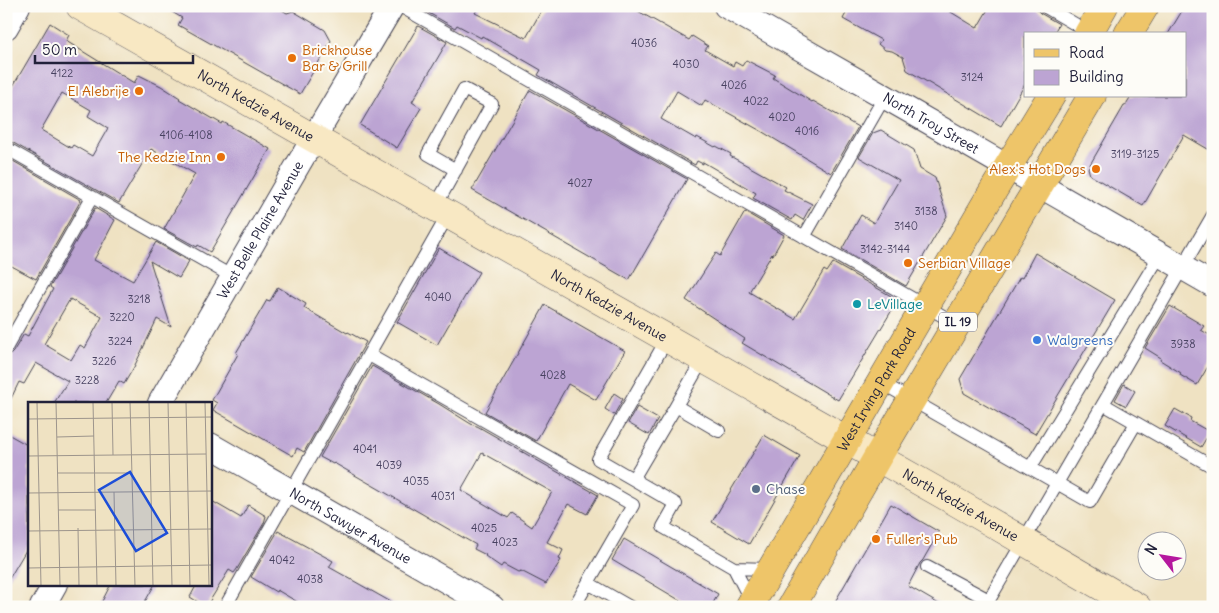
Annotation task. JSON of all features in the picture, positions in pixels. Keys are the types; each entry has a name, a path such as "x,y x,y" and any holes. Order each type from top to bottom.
{"main road":[{"name":"North Kedzie Avenue","path":"80,6 1137,607"},
{"path":"1091,32 1104,6"},
{"path":"1129,32 1145,6"},
{"name":"West Irving Park Road","path":"751,605 1050,98"},
{"name":"IL 19","path":"791,607 911,400 1091,98"}],"street":[{"path":"6,27 18,6"},
{"name":"West Belle Plaine Avenue","path":"161,402 392,6"},
{"name":"North Troy Street","path":"726,6 1213,285"},
{"name":"North Sawyer Avenue","path":"211,446 492,607"},
{"path":"42,607 54,586"}],"lane":[{"path":"400,6 957,324"},
{"path":"1044,6 1088,32"},
{"path":"225,607 369,355 442,211 456,170 492,104 464,89 428,154 456,170"},
{"path":"804,236 885,96"},
{"path":"6,148 233,277"},
{"path":"6,348 92,197"},
{"path":"927,567 987,603 1213,215"},
{"path":"1030,468 1160,255"},
{"path":"667,339 598,458 676,504 663,527 734,568 771,569"},
{"path":"369,355 633,505 574,607"},
{"path":"633,479 703,360"},
{"path":"882,383 1090,502 1136,423"},
{"path":"1103,404 1213,467"},
{"path":"676,406 719,431"},
{"path":"734,568 751,605"},
{"path":"588,583 630,607"}],"building":[{"path":"162,6 275,6 287,13 293,11 325,30 331,41 300,94 178,25 182,18"},
{"path":"431,6 479,6 475,13 526,38 544,6 629,6 689,40 692,36 708,46 705,50 733,66 735,62 742,66 746,60 775,75 773,78 858,127 831,173 705,100 702,106 677,91 661,119 696,139 697,137 731,154 730,156 786,187 784,190 812,204 803,220 795,215 792,220 753,198 756,193 703,162 703,164 697,161 695,165 538,75 541,70 482,36 481,38 457,25 455,28 427,12"},
{"path":"850,6 941,6 977,28 990,6 1036,6 1040,13 1059,24 1054,32 1024,32 1024,86 1001,126 907,70 903,57 892,51 885,50 878,44 881,40 843,19"},
{"path":"1185,6 1213,6 1213,152 1184,135 1143,206 1090,175 1088,168 1130,98 1186,98 1186,32 1169,32"},
{"path":"50,23 69,35 66,41 134,83 139,75 161,86 179,99 222,124 223,122 270,149 210,252 164,229 195,174 151,149 119,203 6,140 6,98","holes":["62,93 91,110 88,116 108,128 92,156 73,145 71,148 41,130"]},
{"path":"418,26 447,42 412,102 421,108 397,148 360,125"},
{"path":"530,90 687,179 629,280 472,190"},
{"path":"881,130 914,150 920,169 935,178 947,216 906,286 842,249 861,215 874,223 899,180 859,157 873,133"},
{"path":"6,157 81,200 36,279 6,263"},
{"path":"95,208 115,220 94,260 133,281 156,242 189,261 179,278 150,261 171,327 157,319 124,384 119,381 107,402 55,402 68,381 36,363 24,384 19,382 6,409 6,356 13,352 24,334 28,336 53,289 50,287","holes":["70,299 102,317 85,348 80,345 71,360 44,344"]},
{"path":"745,212 784,235 749,292 795,319 824,270 827,272 833,263 898,300 838,400 742,343 745,339 686,300 716,253 720,256"},
{"path":"439,248 479,272 437,345 397,322"},
{"name":"Walgreens","path":"1035,253 1115,300 1035,434 964,393 960,379 1020,277 1022,278"},
{"path":"278,287 306,304 304,308 366,342 304,452 297,448 293,456 213,410 217,403 212,400 238,354 236,353 267,300 270,301"},
{"path":"545,305 625,351 596,400 568,384 536,441 485,412"},
{"path":"1170,306 1204,326 1201,330 1213,337 1213,358 1197,385 1180,375 1181,373 1145,348"},
{"path":"372,366 598,495 587,514 568,504 547,542 563,550 559,559 561,560 546,584 503,564 501,567 486,555 474,549 476,545 334,463 320,457","holes":["482,453 552,492 532,527 512,513 508,518 461,490"]},
{"path":"1124,384 1135,391 1126,406 1115,400"},
{"path":"614,393 623,399 614,415 605,409"},
{"path":"637,407 658,419 649,435 628,423"},
{"path":"1175,409 1191,418 1190,421 1210,432 1201,447 1165,426"},
{"path":"6,433 28,445 28,547 6,584"},
{"name":"Chase","path":"764,435 800,456 749,544 712,522"},
{"path":"211,501 241,518 248,505 266,516 264,523 237,569 234,573 229,570 206,607 190,597 196,586 211,586"},
{"path":"891,504 939,532 908,586 944,607 832,607"},
{"path":"278,531 333,561 329,567 400,607 306,607 251,577"},
{"path":"624,539 718,594 711,607 691,607 612,560"},
{"path":"110,586 154,586 142,607 99,607"}],"place":[{"name":"Brickhouse Bar & Grill","path":"292,58"},
{"name":"El Alebrije","path":"139,91"},
{"name":"The Kedzie Inn","path":"221,157"},
{"name":"Alex's Hot Dogs","path":"1096,169"},
{"name":"Serbian Village","path":"908,263"},
{"name":"LeVillage","path":"857,304"},
{"name":"Walgreens","path":"1037,340"},
{"name":"Chase","path":"756,489"},
{"name":"Fuller's Pub","path":"876,539"}]}
